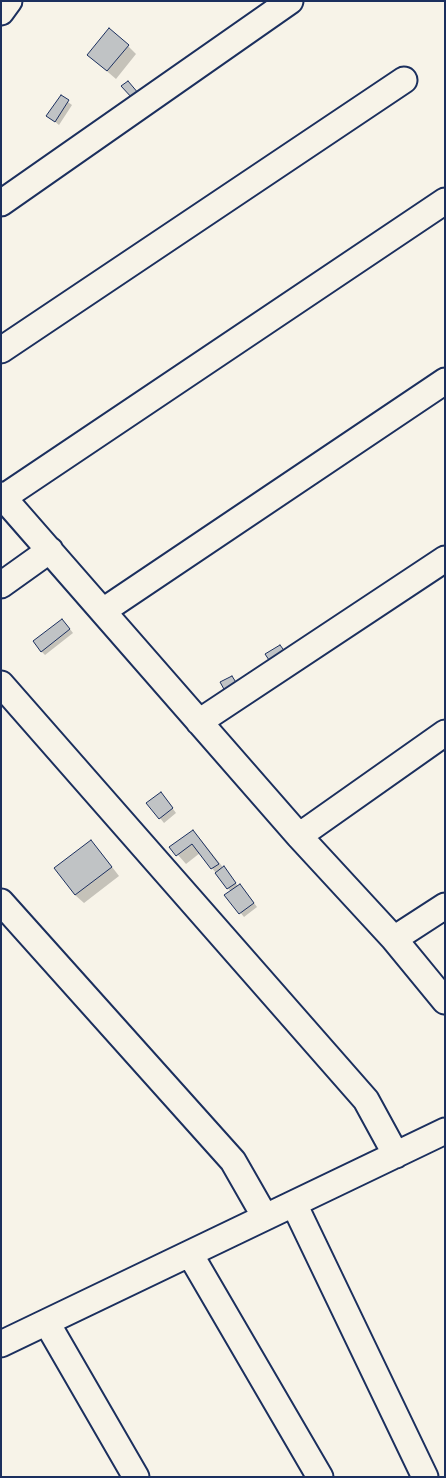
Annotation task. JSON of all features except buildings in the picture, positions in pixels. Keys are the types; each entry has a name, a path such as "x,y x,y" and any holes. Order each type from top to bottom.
{"street":[{"path":"1,12 9,1"},
{"path":"1,203 290,1"},
{"path":"1,350 404,80"},
{"path":"445,200 2,496 298,836 394,939 445,1001"},
{"path":"103,611 445,381"},
{"path":"1,585 50,550"},
{"path":"199,722 445,559"},
{"path":"1,684 366,1100 396,1155"},
{"path":"298,836 445,734"},
{"path":"1,902 233,1161 265,1217"},
{"path":"394,939 445,906"},
{"path":"1,1344 445,1131"},
{"path":"294,1204 425,1477"},
{"path":"190,1254 320,1477"},
{"path":"47,1323 136,1477"}]}
